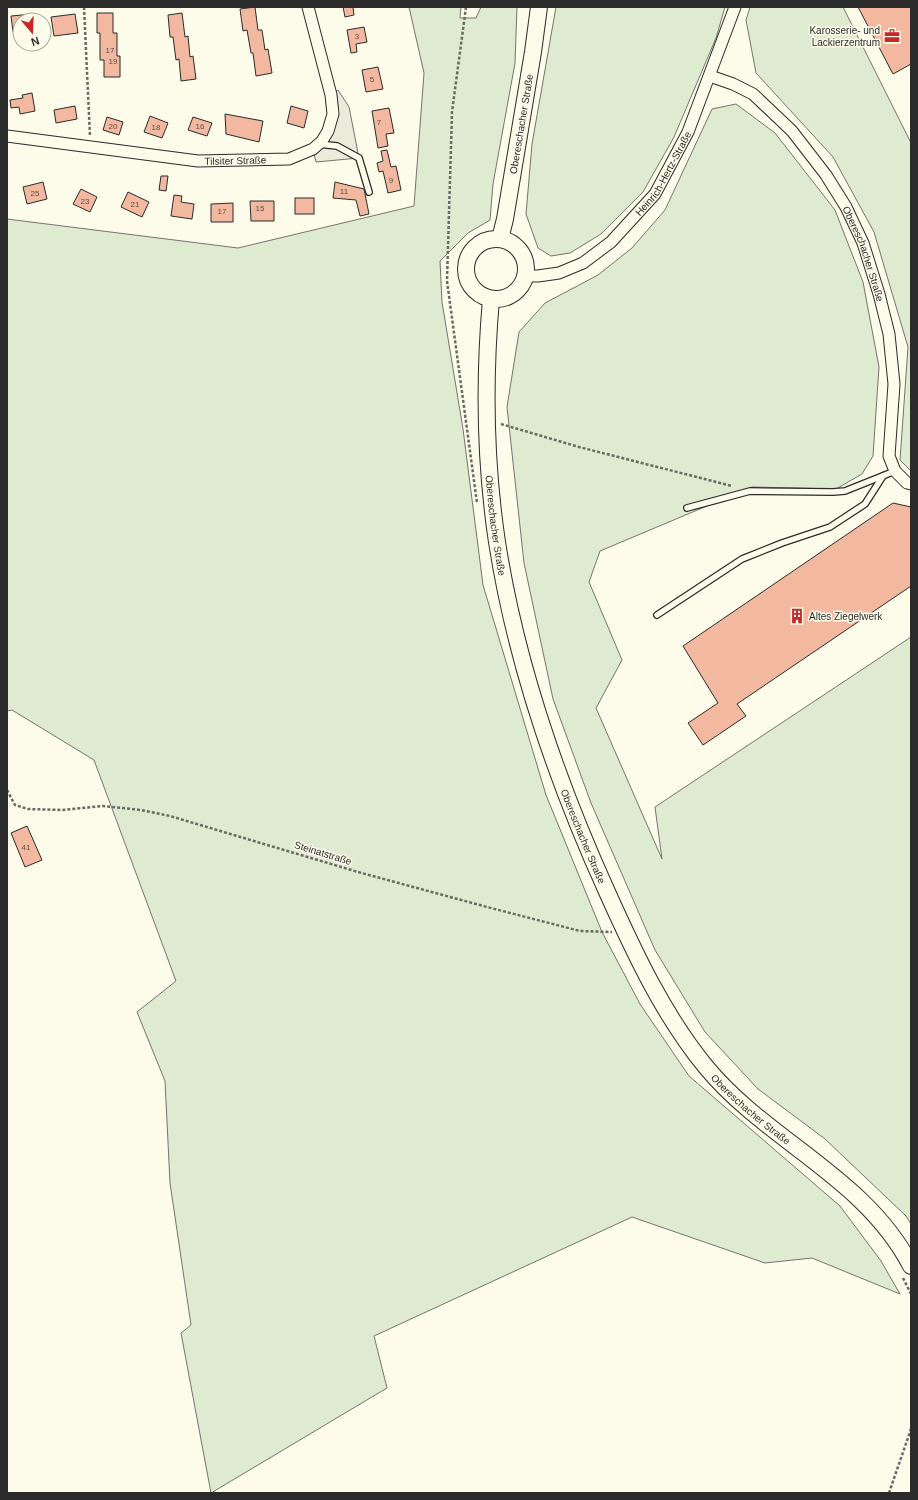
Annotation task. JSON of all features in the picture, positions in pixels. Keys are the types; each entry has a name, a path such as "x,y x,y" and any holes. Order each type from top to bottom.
{"main road":[{"name":"Obereschacher Straße","path":"500,240 533,52 539,7"},
{"path":"500,240 512,244 521,252 525,260 526,276 519,290 513,295 498,299 491,299 477,292 472,287 468,280 467,265 473,251 478,245 485,242 500,240"},
{"name":"Obereschacher Straße","path":"491,299 489,320 487,419 497,542 509,604 527,675 545,736 563,787 591,856 614,931 658,995 682,1034 706,1067 731,1094 837,1179 864,1204 888,1231 906,1256 907,1271"}],"street":[{"name":"Tilsiter Straße","path":"7,136 198,161 289,159 313,148 318,144 328,132 333,114 331,95 308,7"},
{"name":"Heinrich-Hertz-Straße","path":"526,276 559,273 583,263 612,242 655,194 688,132 735,7"},
{"name":"Obereschacher Straße","path":"710,76 733,84 753,94 792,131 826,175 846,207 863,243 880,294 889,334 894,384 889,456 895,471"},
{"path":"895,471 907,483 911,484"}],"lane":[{"path":"318,144 337,146 359,158 369,192"},
{"path":"687,508 750,491 845,491 895,471"},
{"path":"657,615 742,559 782,543 830,527 865,504 883,476"}],"path":[{"path":"84,7 90,147"},
{"path":"466,7 452,112 446,282 477,505"},
{"path":"487,419 579,447 750,491"},
{"name":"Steinatstraße","path":"7,790 16,805 28,809 62,810 103,806 141,810 170,816 358,872 494,909 580,931 614,931"},
{"path":"907,1271 911,1294"},
{"path":"890,1493 911,1429"}],"green space":[{"path":"409,7 461,7 460,18 476,18 481,7 517,7 515,63 493,184 490,220 468,233 440,261 442,302 463,429 483,585 546,795 602,932 640,1004 689,1076 840,1206 881,1261 900,1294 812,1258 765,1263 632,1217 374,1336 387,1388 211,1493 181,1333 191,1325 170,1183 165,1081 137,1012 176,981 94,760 12,710 7,711 7,219 238,248 414,206 424,73"},
{"path":"556,7 725,7 716,38 674,137 643,192 601,234 570,253 551,256 538,248 526,214 532,144"},
{"path":"750,7 843,7 911,143 911,471 900,460 908,347 874,232 833,157 756,73 746,20"},
{"path":"736,104 775,133 835,210 863,282 879,367 873,456 862,474 836,489 752,487 600,551 589,582 622,660 596,708 662,859 655,807 911,637 911,1224 906,1216 825,1139 758,1089 705,1032 655,950 591,803 553,699 524,563 507,407 519,332 545,303 598,275 632,248 665,210 712,109"}],"shaded area":[{"path":"338,90 349,107 359,158 316,162 313,149 328,131 331,95"}],"building":[{"path":"255,7 258,30 262,30 265,50 268,49 272,73 256,76 253,53 251,53 247,30 243,31 240,9"},
{"path":"343,7 353,7 354,15 345,17"},
{"name":"Karosserie- und Lackierzentrum","path":"858,7 911,7 911,64 893,74"},
{"path":"97,13 113,13 113,33 117,33 117,56 120,56 120,77 104,77 104,60 100,60 100,33 97,33"},
{"path":"182,13 185,37 188,36 190,57 193,56 196,79 181,81 179,59 176,60 173,37 170,37 168,15"},
{"path":"75,14 78,33 54,36 52,17"},
{"path":"364,27 367,42 356,44 357,52 351,53 347,30"},
{"path":"378,67 383,89 366,92 362,70"},
{"path":"32,93 35,111 20,114 19,107 11,108 10,100 23,98 22,95"},
{"path":"75,106 77,119 56,123 54,110"},
{"path":"291,106 308,111 304,128 287,123"},
{"path":"389,108 394,133 386,134 388,146 378,148 372,111"},
{"path":"225,114 263,121 259,142 226,134"},
{"path":"150,116 168,123 162,138 144,132"},
{"path":"107,117 123,122 119,135 103,130"},
{"path":"193,117 212,123 207,136 188,130"},
{"path":"387,150 391,167 396,166 401,190 388,193 383,171 379,172 377,163 383,161 381,151"},
{"path":"161,176 168,176 166,191 159,190"},
{"path":"43,182 47,199 27,204 23,187"},
{"path":"335,182 364,189 369,214 360,216 356,200 333,198"},
{"path":"81,189 97,197 90,212 73,204"},
{"path":"128,192 149,202 142,217 121,207"},
{"path":"174,195 182,196 181,202 194,204 192,219 171,216"},
{"path":"295,198 314,198 314,214 295,214"},
{"path":"250,201 274,201 274,221 251,221"},
{"path":"233,203 233,222 211,222 211,204"},
{"name":"Altes Ziegelwerk","path":"893,503 911,507 911,586 737,704 746,716 703,745 688,723 718,703 683,646"},
{"path":"27,826 42,860 25,867 11,833"}],"place":[{"name":"Karosserie- und Lackierzentrum","path":"892,36"},
{"name":"Altes Ziegelwerk","path":"797,616"}]}
